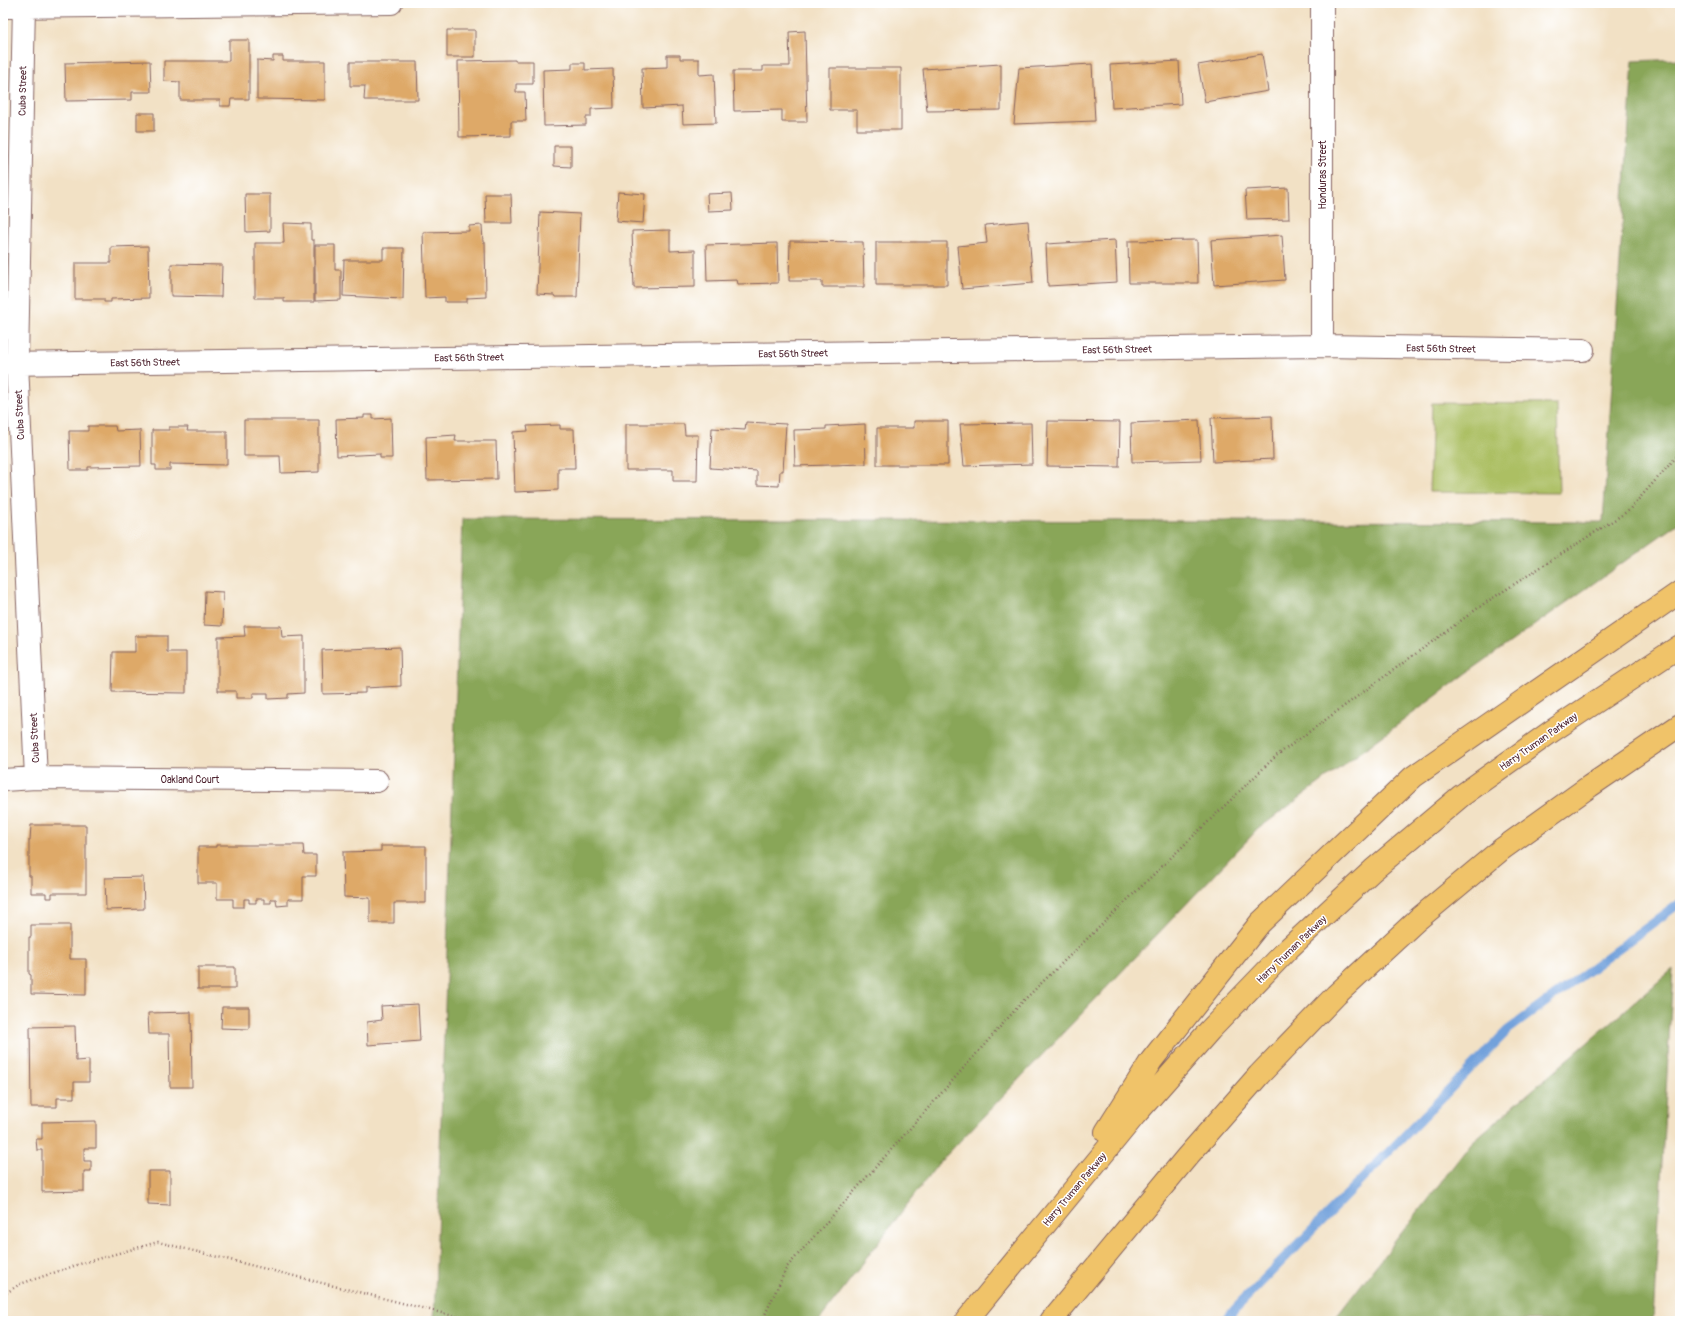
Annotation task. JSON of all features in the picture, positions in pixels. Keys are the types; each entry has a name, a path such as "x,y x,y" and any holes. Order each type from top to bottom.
{"highway":[{"path":"1055,1212 1151,1061 1260,923 1413,777 1680,592"},
{"name":"Harry Truman Parkway","path":"966,1321 1135,1115 1210,1030 1289,948 1373,870 1461,796 1552,731 1680,646"},
{"path":"1051,1321 1186,1158 1259,1075 1336,995 1417,920 1502,849 1590,786 1680,725"}],"street":[{"path":"17,6 391,3"},
{"name":"Honduras Street","path":"1322,3 1322,346"},
{"name":"Cuba Street","path":"17,6 10,363 36,778"},
{"name":"East 56th Street","path":"10,363 1322,346 1582,350"},
{"name":"Oakland Court","path":"3,780 36,778 377,780"}],"path":[{"path":"762,1321 787,1267 1024,1000 1276,756 1485,603 1628,511 1680,453"},
{"path":"3,1295 20,1284 83,1263 158,1242 474,1321"}],"green space":[{"path":"1680,59 1680,522 1467,673 1258,829 938,1164 819,1321 434,1321 462,519 1603,522 1633,61"},
{"path":"1432,403 1557,404 1559,493 1429,492"},
{"path":"1673,969 1653,1321 1333,1321 1472,1142"}],"building":[{"path":"447,30 475,30 475,57 447,57"},
{"path":"805,31 807,122 782,122 782,110 734,111 733,71 763,71 763,66 790,66 789,32"},
{"path":"229,40 249,40 249,99 231,99 230,106 220,106 220,100 180,100 180,82 164,81 164,61 229,61"},
{"path":"1262,54 1268,91 1205,102 1198,65"},
{"path":"667,55 680,55 680,59 699,59 699,75 714,74 716,123 683,124 682,106 643,108 642,68 667,67"},
{"path":"273,56 283,56 283,61 325,61 325,100 257,99 257,60 273,61"},
{"path":"150,61 151,92 132,92 132,100 66,101 65,63"},
{"path":"458,61 533,61 533,84 516,84 516,92 525,92 526,121 511,121 511,136 459,137"},
{"path":"1179,61 1181,104 1112,108 1110,65"},
{"path":"350,62 417,62 418,100 364,100 365,86 350,86"},
{"path":"572,63 585,63 585,70 613,69 614,108 591,109 591,117 586,117 586,125 544,126 543,70 572,69"},
{"path":"1001,64 1001,110 927,111 923,69"},
{"path":"1092,64 1095,121 1014,124 1019,68"},
{"path":"830,68 901,68 901,130 857,130 857,110 830,110"},
{"path":"137,113 154,113 154,131 137,131"},
{"path":"554,146 571,146 571,167 554,166"},
{"path":"1288,188 1289,219 1247,220 1245,190"},
{"path":"618,192 645,194 643,223 616,221"},
{"path":"732,193 733,210 708,211 707,194"},
{"path":"245,194 270,194 270,231 246,232"},
{"path":"485,194 511,194 512,223 486,223"},
{"path":"540,212 580,214 577,297 555,297 554,295 537,294"},
{"path":"1028,221 1033,283 962,289 958,246 987,243 985,225"},
{"path":"283,223 311,224 311,240 314,240 314,302 284,302 284,298 255,298 255,243 284,243"},
{"path":"482,225 483,242 485,242 486,297 467,298 467,302 445,302 445,297 425,298 423,232 469,231 469,226"},
{"path":"670,230 670,251 695,250 695,287 634,288 632,231"},
{"path":"1282,235 1285,280 1214,285 1211,240"},
{"path":"1115,240 1117,282 1048,286 1046,244"},
{"path":"1197,240 1198,283 1129,283 1128,241"},
{"path":"790,241 863,242 864,287 822,287 822,281 789,281"},
{"path":"876,242 947,242 947,285 876,285"},
{"path":"777,243 778,283 738,284 737,280 707,281 706,245"},
{"path":"315,245 335,245 335,270 341,270 341,300 315,301"},
{"path":"148,246 149,298 111,299 111,302 104,302 104,299 75,299 75,263 111,263 111,247"},
{"path":"383,248 404,248 403,299 343,296 344,260 383,260"},
{"path":"171,264 222,265 221,297 171,296"},
{"path":"364,415 373,415 373,419 391,418 392,458 380,458 380,454 337,456 336,419 364,418"},
{"path":"1272,416 1273,459 1213,462 1211,418"},
{"path":"244,420 319,420 319,472 281,473 280,456 244,456"},
{"path":"1199,420 1201,460 1132,462 1131,423"},
{"path":"914,421 948,421 948,465 877,465 877,428 914,428"},
{"path":"1048,421 1120,422 1119,467 1047,466"},
{"path":"746,422 786,424 783,471 780,471 779,486 757,485 757,471 710,468 712,428 745,430"},
{"path":"1031,423 1032,464 964,466 960,424"},
{"path":"626,424 684,424 685,435 698,435 697,481 673,481 673,470 626,470"},
{"path":"865,424 866,464 795,466 794,430 826,429 826,426"},
{"path":"560,425 560,429 574,429 575,468 558,468 558,490 515,492 513,432 528,431 527,426"},
{"path":"88,426 115,426 116,431 140,430 141,466 88,467 88,470 70,470 69,431 88,431"},
{"path":"169,427 188,427 187,431 227,431 227,465 170,464 170,470 156,470 156,465 152,465 152,430 169,430"},
{"path":"456,435 455,441 496,441 497,479 427,480 426,437"},
{"path":"205,591 223,592 222,626 204,625"},
{"path":"244,626 281,626 282,637 304,636 304,693 288,694 288,698 268,699 268,693 253,693 253,698 236,698 236,691 218,691 218,637 245,636"},
{"path":"135,636 167,636 167,652 186,652 186,693 112,692 113,652 135,652"},
{"path":"400,647 401,686 365,688 365,693 323,694 322,650"},
{"path":"31,825 86,825 86,893 52,893 52,898 46,898 46,893 31,893 31,876 29,876 29,840"},
{"path":"216,845 303,845 304,855 316,855 316,876 303,876 303,899 288,899 288,905 277,906 276,899 271,899 271,903 264,903 264,899 256,899 256,903 249,903 249,899 244,899 244,907 233,907 233,899 217,899 217,883 198,883 198,847 216,847"},
{"path":"381,846 426,846 426,903 394,903 394,923 370,923 370,898 344,897 343,852 381,851"},
{"path":"143,877 144,909 106,910 105,878"},
{"path":"31,925 70,925 70,959 86,959 86,995 31,994 31,975 29,974 29,937 31,937"},
{"path":"198,967 235,967 235,989 198,989"},
{"path":"418,1004 420,1041 368,1045 367,1022 382,1020 381,1006"},
{"path":"222,1007 249,1007 249,1029 221,1028"},
{"path":"191,1012 192,1087 170,1087 169,1034 149,1034 148,1013"},
{"path":"75,1026 76,1061 89,1060 89,1082 74,1082 74,1098 57,1098 57,1107 31,1107 30,1027"},
{"path":"96,1121 96,1148 84,1148 84,1161 91,1161 91,1171 84,1171 84,1191 42,1192 42,1150 37,1150 36,1139 42,1139 42,1122"},
{"path":"148,1171 170,1171 170,1205 148,1204"}],"waterway":[{"path":"1225,1321 1508,1030 1680,903"}]}
